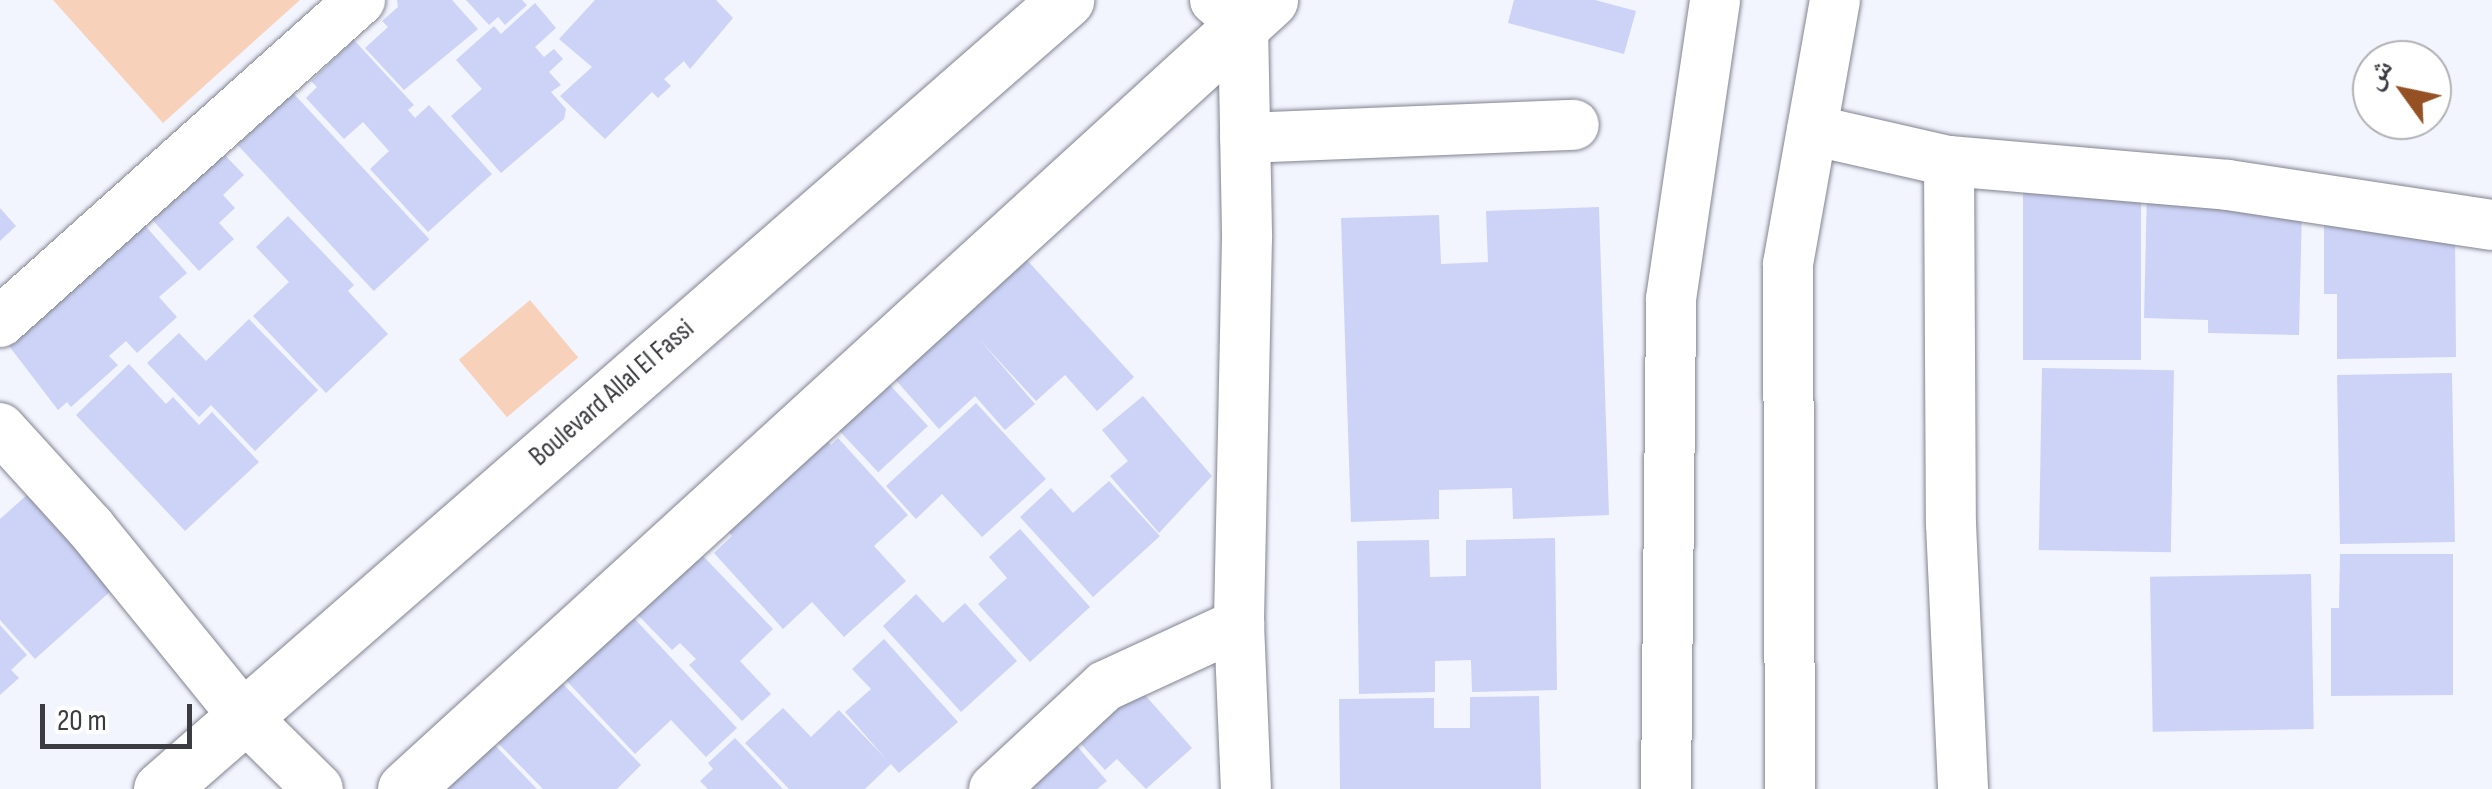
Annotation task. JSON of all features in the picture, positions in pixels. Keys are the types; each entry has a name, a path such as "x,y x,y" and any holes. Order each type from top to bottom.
{"main road":[{"name":"Boulevard Allal El Fassi","path":"161,789 241,714 1066,0"},
{"path":"405,789 1243,8"}],"street":[{"path":"0,322 360,0"},
{"path":"1666,789 1670,299 1715,0"},
{"path":"1790,789 1788,264 1835,0"},
{"path":"1243,8 1239,624 1246,789"},
{"path":"1245,138 1574,125"},
{"path":"1812,130 1949,161 2228,185 2492,225"},
{"path":"1949,161 1951,524 1962,789"},
{"path":"0,428 90,527 241,714 318,789"},
{"path":"994,789 1105,686 1239,624"}],"shaded area":[{"path":"53,0 300,0 163,123"},
{"path":"530,300 578,357 507,417 459,360"}],"building":[{"path":"397,0 452,0 478,29 404,90 365,48 388,27 382,21 398,7"},
{"path":"466,0 522,0 527,5 505,25 498,17 489,25"},
{"path":"595,0 716,0 733,18 690,69 684,61 664,79 671,86 658,98 652,92 605,139 560,96 592,67 559,39"},
{"path":"1514,0 1595,0 1636,11 1624,54 1508,23"},
{"path":"535,3 556,28 535,47 544,57 554,49 563,59 549,72 561,85 551,92 566,109 564,119 501,173 451,116 482,89 456,60 494,26 501,34"},
{"path":"354,40 414,105 408,110 415,118 429,105 492,174 428,232 370,169 389,151 363,122 344,139 306,98 317,87 311,81"},
{"path":"293,93 429,239 374,291 237,145"},
{"path":"219,149 244,175 223,195 235,208 219,223 234,239 199,271 147,214"},
{"path":"2023,180 2141,180 2141,360 2023,360"},
{"path":"2147,190 2302,209 2299,335 2208,333 2208,320 2144,318"},
{"path":"1599,207 1609,515 1513,519 1512,488 1439,490 1439,519 1351,522 1341,218 1439,215 1441,264 1488,262 1486,211"},
{"path":"0,208 16,226 0,241"},
{"path":"2324,213 2455,230 2456,357 2337,359 2337,294 2324,294"},
{"path":"288,216 354,285 348,291 388,334 326,393 253,316 289,282 256,247"},
{"path":"142,222 187,273 159,297 177,317 137,353 126,341 109,356 118,365 71,407 67,402 58,410 6,342"},
{"path":"1026,259 1134,377 1097,411 1065,375 1036,401 980,340 1035,404 1005,430 975,396 939,429 894,378"},
{"path":"249,319 318,390 255,451 211,405 199,417 147,363 179,333 206,361"},
{"path":"129,364 166,404 173,397 199,425 212,412 259,462 185,531 76,415"},
{"path":"2042,368 2174,370 2171,552 2039,550"},
{"path":"2452,373 2455,542 2340,544 2337,375"},
{"path":"887,382 928,426 878,472 837,428"},
{"path":"1143,396 1212,476 1159,533 1110,476 1128,461 1102,430"},
{"path":"976,403 1046,479 982,537 942,494 916,519 886,486"},
{"path":"838,438 908,515 874,546 906,581 844,637 812,602 783,629 714,553 732,536 726,529 826,439 831,445"},
{"path":"1109,481 1160,536 1093,597 1020,517 1051,488 1073,513"},
{"path":"27,495 112,590 35,659 0,620 0,519"},
{"path":"1020,529 1090,607 1030,662 978,604 1007,578 989,557"},
{"path":"1555,538 1557,690 1472,692 1471,660 1435,661 1435,692 1359,694 1357,541 1429,540 1430,577 1466,576 1466,540"},
{"path":"691,554 698,561 703,556 773,629 740,661 771,694 742,721 689,665 696,659 680,643 672,650 638,615"},
{"path":"2340,554 2453,554 2453,695 2331,696 2331,608 2339,608"},
{"path":"2311,574 2314,729 2153,732 2150,577"},
{"path":"916,594 943,623 965,603 1017,661 961,712 883,626"},
{"path":"631,615 737,728 706,757 671,720 635,754 564,678"},
{"path":"0,625 27,655 11,670 19,678 0,695"},
{"path":"884,639 958,722 899,773 891,764 865,789 789,789 745,743 783,708 811,737 839,710 886,759 845,712 871,689 852,669"},
{"path":"561,682 641,765 617,789 543,789 498,743"},
{"path":"1137,686 1192,748 1146,789 1117,759 1105,770 1081,744"},
{"path":"1539,696 1541,789 1340,789 1339,699 1434,698 1434,728 1470,728 1470,697"},
{"path":"488,738 537,789 444,789"},
{"path":"735,738 783,789 708,789 700,781 713,769 708,763"},
{"path":"1076,745 1107,781 1097,789 1028,789"}]}
